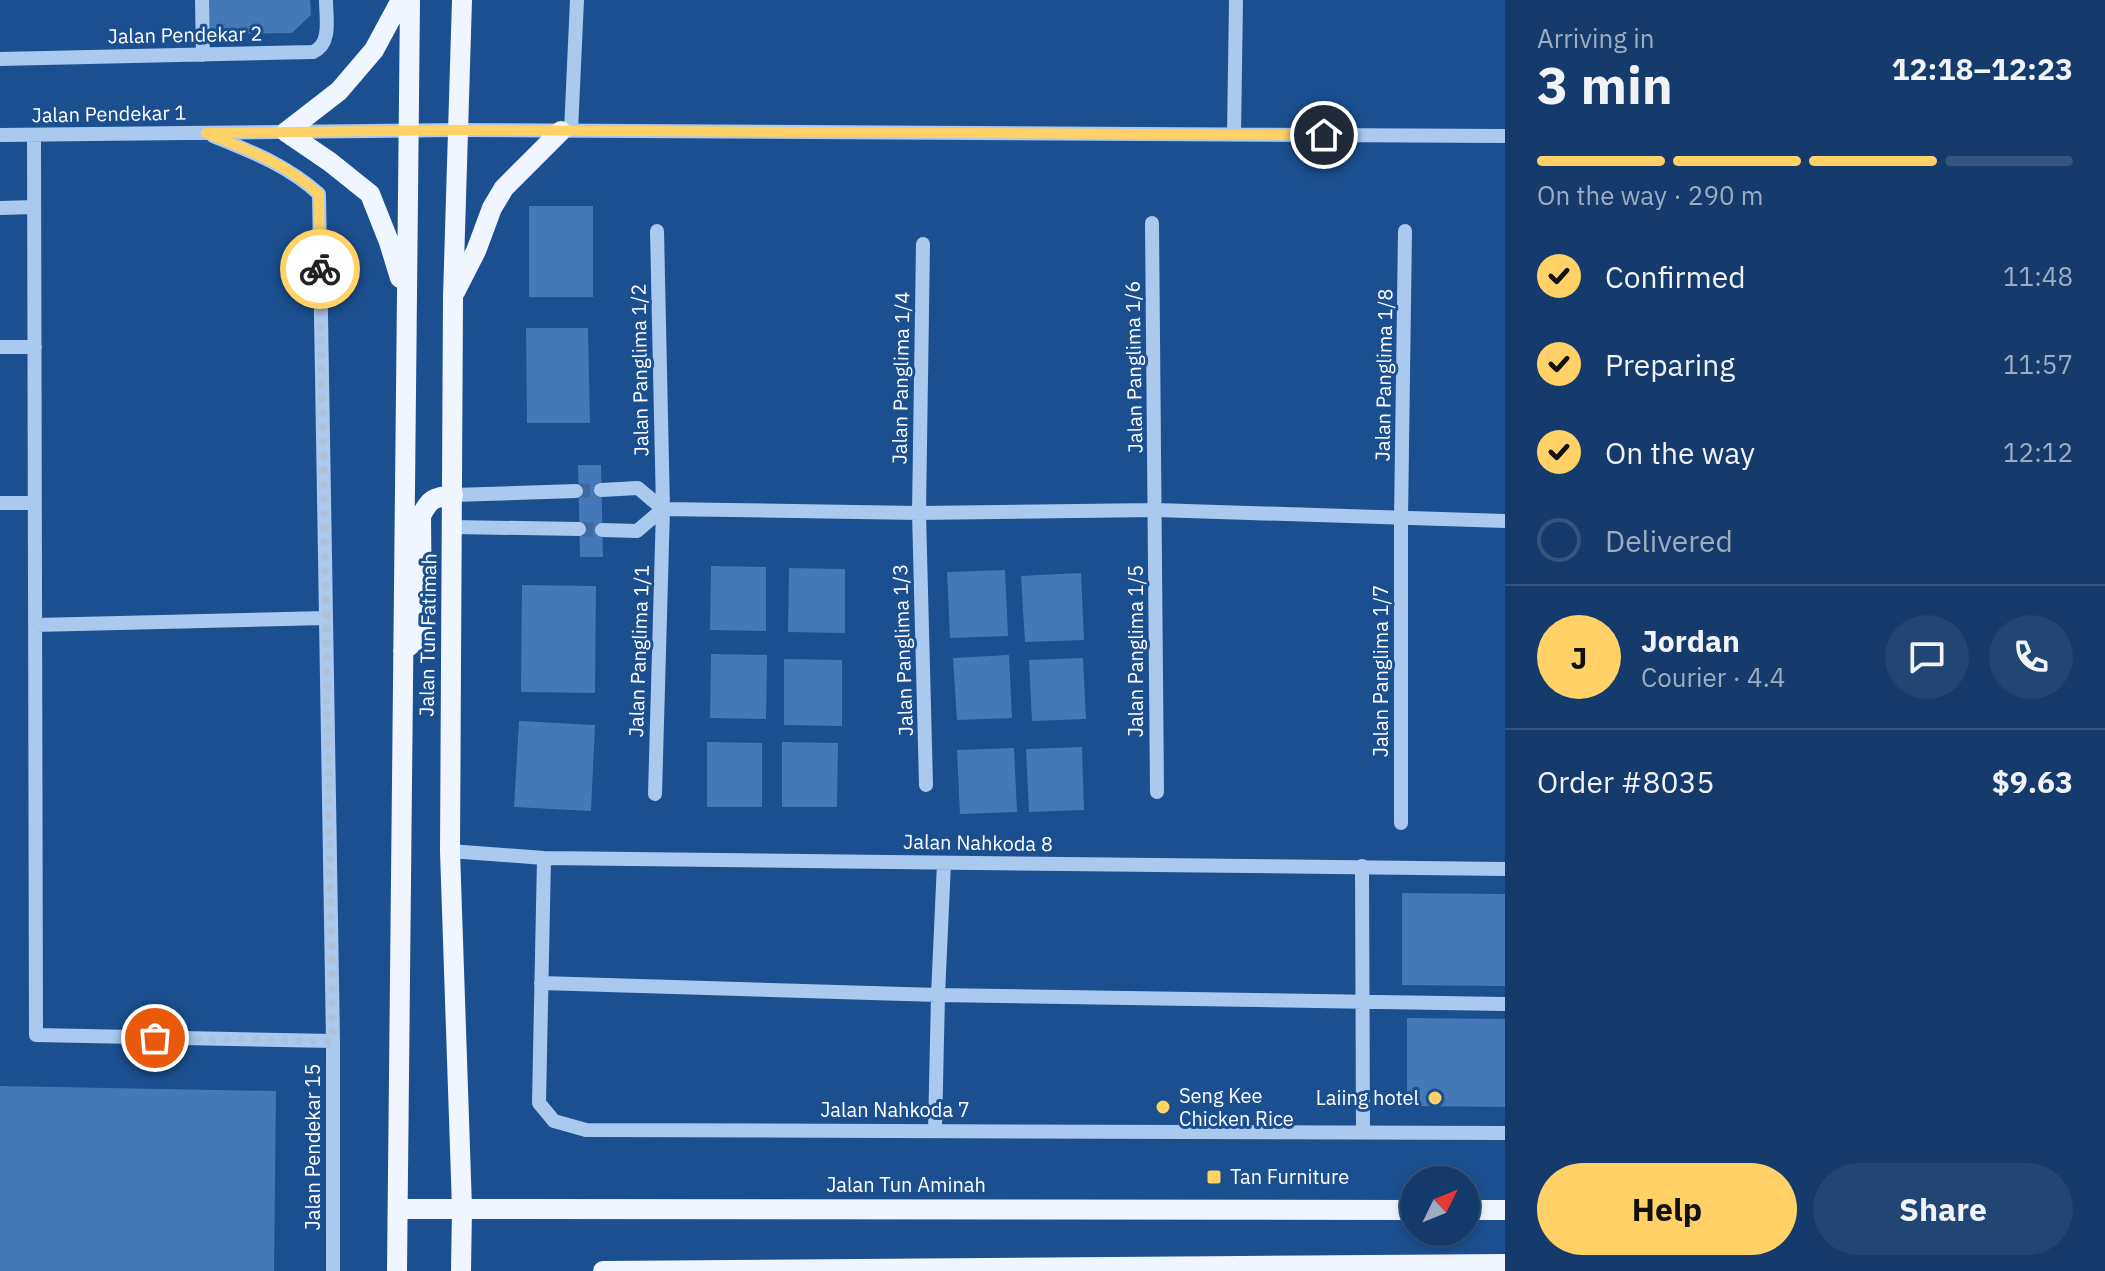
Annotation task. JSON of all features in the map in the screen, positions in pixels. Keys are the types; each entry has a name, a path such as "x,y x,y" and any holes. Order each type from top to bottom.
{"main road":[{"path":"401,0 374,50 339,91 286,132 370,194 406,298"},
{"name":"Jalan Tun Fatimah","path":"397,1271 410,0"},
{"name":"Jalan Tun Fatimah","path":"461,1271 462,1208 450,851 453,297 462,0"},
{"path":"453,297 504,188 566,131"},
{"path":"403,651 422,631 421,516 427,503 435,497 453,495"},
{"name":"Jalan Tun Aminah","path":"398,1209 1400,1210"},
{"path":"1480,1210 1505,1210"},
{"path":"603,1271 1505,1264"}],"street":[{"path":"202,0 203,55"},
{"name":"Jalan Pendekar 2","path":"0,59 313,52 321,49 325,41 326,0"},
{"path":"566,131 577,0"},
{"path":"1234,135 1236,0"},
{"name":"Jalan Pendekar 1","path":"0,135 458,130 1505,136"},
{"name":"Jalan Pendekar 15","path":"206,133 266,158 301,177 319,194 333,1041 333,1271"},
{"path":"34,135 36,1035 333,1041"},
{"path":"0,208 34,207"},
{"name":"Jalan Panglima 1/6","path":"1152,223 1156,510"},
{"name":"Jalan Panglima 1/2","path":"657,231 663,509"},
{"name":"Jalan Panglima 1/8","path":"1401,519 1405,231"},
{"name":"Jalan Panglima 1/4","path":"919,513 923,244"},
{"path":"0,347 35,347"},
{"path":"601,490 638,488 663,509 919,513 1156,510 1505,521"},
{"path":"453,495 576,491"},
{"path":"0,503 35,503"},
{"path":"602,530 637,531 663,509"},
{"name":"Jalan Panglima 1/1","path":"655,794 663,509"},
{"name":"Jalan Panglima 1/5","path":"1156,510 1157,792"},
{"name":"Jalan Panglima 1/3","path":"919,513 926,785"},
{"name":"Jalan Panglima 1/7","path":"1401,519 1401,823"},
{"path":"453,527 579,529"},
{"path":"35,625 325,618"},
{"name":"Jalan Nahkoda 8","path":"450,851 544,858 1505,869"},
{"name":"Jalan Nahkoda 7","path":"544,858 539,1103 554,1121 586,1130 1505,1133"},
{"path":"935,1130 944,863"},
{"path":"1362,866 1363,1132"},
{"path":"541,983 938,995 1505,1004"}],"building":[{"path":"209,0 310,0 311,15 292,33 209,34"},
{"path":"529,206 593,206 593,297 529,297"},
{"path":"526,328 588,328 590,423 527,423"},
{"path":"578,465 601,465 603,557 580,557"},
{"path":"711,566 766,567 766,631 710,630"},
{"path":"789,568 845,569 845,633 788,632"},
{"path":"1005,570 1008,636 950,638 947,572"},
{"path":"1081,573 1084,640 1025,642 1021,576"},
{"path":"522,585 596,586 595,693 521,692"},
{"path":"711,654 767,655 766,719 710,718"},
{"path":"1009,655 1012,718 957,720 953,658"},
{"path":"1083,658 1086,719 1032,721 1029,660"},
{"path":"784,659 842,660 842,726 784,725"},
{"path":"519,721 595,725 591,811 514,807"},
{"path":"707,742 762,743 762,807 707,807"},
{"path":"782,742 838,743 837,807 782,807"},
{"path":"1082,747 1084,810 1029,812 1026,749"},
{"path":"1014,748 1017,812 960,814 957,750"},
{"path":"1402,893 1505,894 1505,986 1402,985"},
{"path":"1407,1018 1505,1019 1505,1107 1407,1106"},
{"path":"0,1086 276,1091 274,1271 0,1271"}],"tunnel":[{"path":"576,491 601,490"},
{"path":"579,529 602,530"}],"way so far":[{"path":"155,1038 333,1041 320,269"}],"place":[{"name":"Laiing hotel","path":"1435,1098"},
{"name":"Seng Kee Chicken Rice","path":"1163,1107"},
{"name":"Tan Furniture","path":"1214,1177"}],"route":[{"path":"320,269 319,194 301,177 266,158 206,133 458,130 1324,135"}]}
